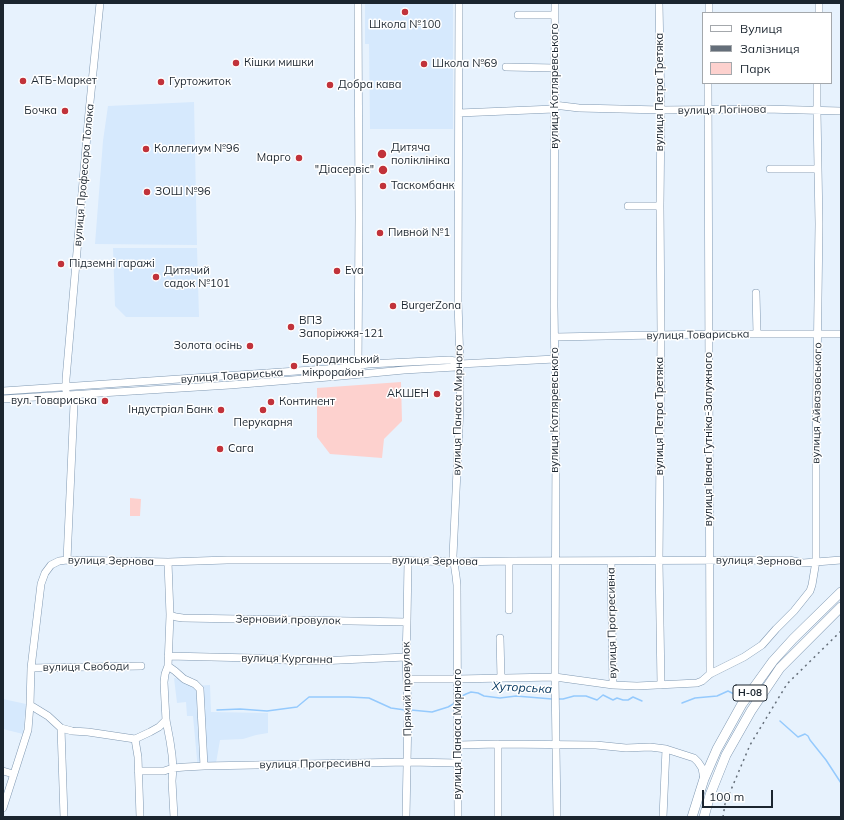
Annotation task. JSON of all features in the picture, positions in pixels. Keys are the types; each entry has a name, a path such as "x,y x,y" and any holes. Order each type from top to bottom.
{"main road":[{"name":"Н-08","path":"692,817 704,779 717,749 742,704 772,661 841,592"},
{"name":"Н-08","path":"704,817 710,794 726,755 751,711 780,668 841,607"}],"street":[{"name":"вулиця Професора Толока","path":"66,395 90,104 100,3"},
{"path":"358,3 358,374"},
{"name":"вулиця Панаса Мирного","path":"458,817 457,580 453,550 460,406 458,302 459,3"},
{"name":"вулиця Котляревського","path":"555,3 555,699 558,817"},
{"name":"вулиця Петра Третяка","path":"660,3 660,684"},
{"path":"518,16 555,15"},
{"path":"506,67 555,68"},
{"name":"вулиця Івана Гутніка-Залужного","path":"708,84 710,674"},
{"name":"вулиця Айвазовського","path":"407,679 555,677 613,685 637,686 697,683 710,674 744,657 762,645 794,611 810,591 816,561 819,224 817,84"},
{"name":"вулиця Логінова","path":"459,113 554,107 661,110 765,109 841,111"},
{"path":"770,169 818,169"},
{"path":"628,206 660,206"},
{"path":"756,292 756,334"},
{"name":"вулиця Товариська","path":"555,337 709,334 841,334"},
{"name":"вулиця Товариська","path":"3,399 214,386 341,376 404,370 455,361 460,364 554,358"},
{"name":"вулиця Товариська","path":"3,391 341,368 368,364 450,363"},
{"path":"341,368 346,372 341,376"},
{"path":"67,560 74,404 78,395"},
{"name":"вулиця Зернова","path":"31,668 41,584 45,573 51,565 59,561 168,562 228,560 408,560 454,562 789,560 803,563 841,560"},
{"name":"Прямий провулок","path":"406,817 408,762 406,622 408,560"},
{"name":"вулиця Прогресивна","path":"611,560 613,685"},
{"path":"509,561 509,610"},
{"path":"168,562 170,614 168,666 164,682 166,720 173,768 172,781 174,817"},
{"name":"Зерновий провулок","path":"170,614 183,618 406,622"},
{"path":"500,638 501,678"},
{"name":"вулиця Курганна","path":"168,656 319,661 406,657"},
{"name":"вулиця Свободи","path":"31,668 141,666"},
{"path":"168,666 184,679 195,684 200,689 204,766"},
{"path":"3,808 28,730 31,668"},
{"path":"30,705 48,716 61,728 72,731 135,739 159,727 166,720"},
{"path":"61,728 64,817"},
{"path":"135,739 138,757 140,817"},
{"path":"458,744 596,744 626,748 666,749 694,758 702,768 704,779"},
{"path":"498,744 498,817"},
{"path":"663,817 666,749"},
{"name":"вулиця Прогресивна","path":"138,771 164,771 173,768 204,766 408,762 458,763"},
{"path":"3,771 13,774"}],"shaded area":[{"path":"365,3 453,3 453,129 370,129 369,44 365,44"},
{"name":"ЗОШ №96","path":"194,102 197,245 95,244 103,141 108,106"},
{"name":"Дитячий садок №101","path":"113,248 197,248 199,317 126,317 115,306"},
{"path":"174,678 181,679 194,686 210,685 211,712 268,713 268,733 243,739 220,740 215,769 198,770 193,716 187,716 186,702 177,703"},
{"path":"3,699 26,704 23,734 3,729"}],"green space":[{"path":"401,382 402,421 384,439 382,458 330,454 317,437 317,388"},
{"path":"130,498 141,499 140,516 130,516"}],"waterway":[{"name":"Хуторська","path":"682,703 695,698 717,696 728,691 734,694"},
{"name":"Хуторська","path":"460,697 471,692 484,696 500,698 516,696 552,699"},
{"name":"Хуторська","path":"558,699 574,696 586,696 597,700 603,695 613,700 617,698 628,700 633,697 642,701"},
{"name":"Хуторська","path":"217,710 240,709 267,711 297,707 309,697 369,698 391,708 405,710"},
{"name":"Хуторська","path":"411,710 432,712 455,703"},
{"name":"Хуторська","path":"780,721 798,737 805,734 808,736 841,783"}],"railway":[{"path":"723,817 725,804 750,745 787,684 841,631"}],"place":[{"name":"Школа №100","path":"405,12"},
{"name":"Кішки мишки","path":"236,63"},
{"name":"Школа №69","path":"424,64"},
{"name":"АТБ-Маркет","path":"23,81"},
{"name":"Гуртожиток","path":"161,82"},
{"name":"Добра кава","path":"330,85"},
{"name":"Бочка","path":"65,111"},
{"name":"Коллегиум №96","path":"146,149"},
{"name":"Дитяча поліклініка","path":"382,154"},
{"name":"Марго","path":"299,158"},
{"name":"\"Діасервіс\"","path":"383,170"},
{"name":"Таскомбанк","path":"383,186"},
{"name":"ЗОШ №96","path":"147,192"},
{"name":"Пивной №1","path":"380,233"},
{"name":"Підземні гаражі","path":"61,264"},
{"name":"Eva","path":"337,271"},
{"name":"Дитячий садок №101","path":"156,277"},
{"name":"BurgerZona","path":"393,306"},
{"name":"ВПЗ Запоріжжя-121","path":"291,327"},
{"name":"Золота осінь","path":"250,346"},
{"name":"Бородинський мікрорайон","path":"294,366"},
{"name":"АКШЕН","path":"437,394"},
{"name":"вул. Товариська","path":"105,401"},
{"name":"Континент","path":"271,402"},
{"name":"Індустріал Банк","path":"221,410"},
{"name":"Перукарня","path":"263,410"},
{"name":"Сага","path":"220,449"}]}
